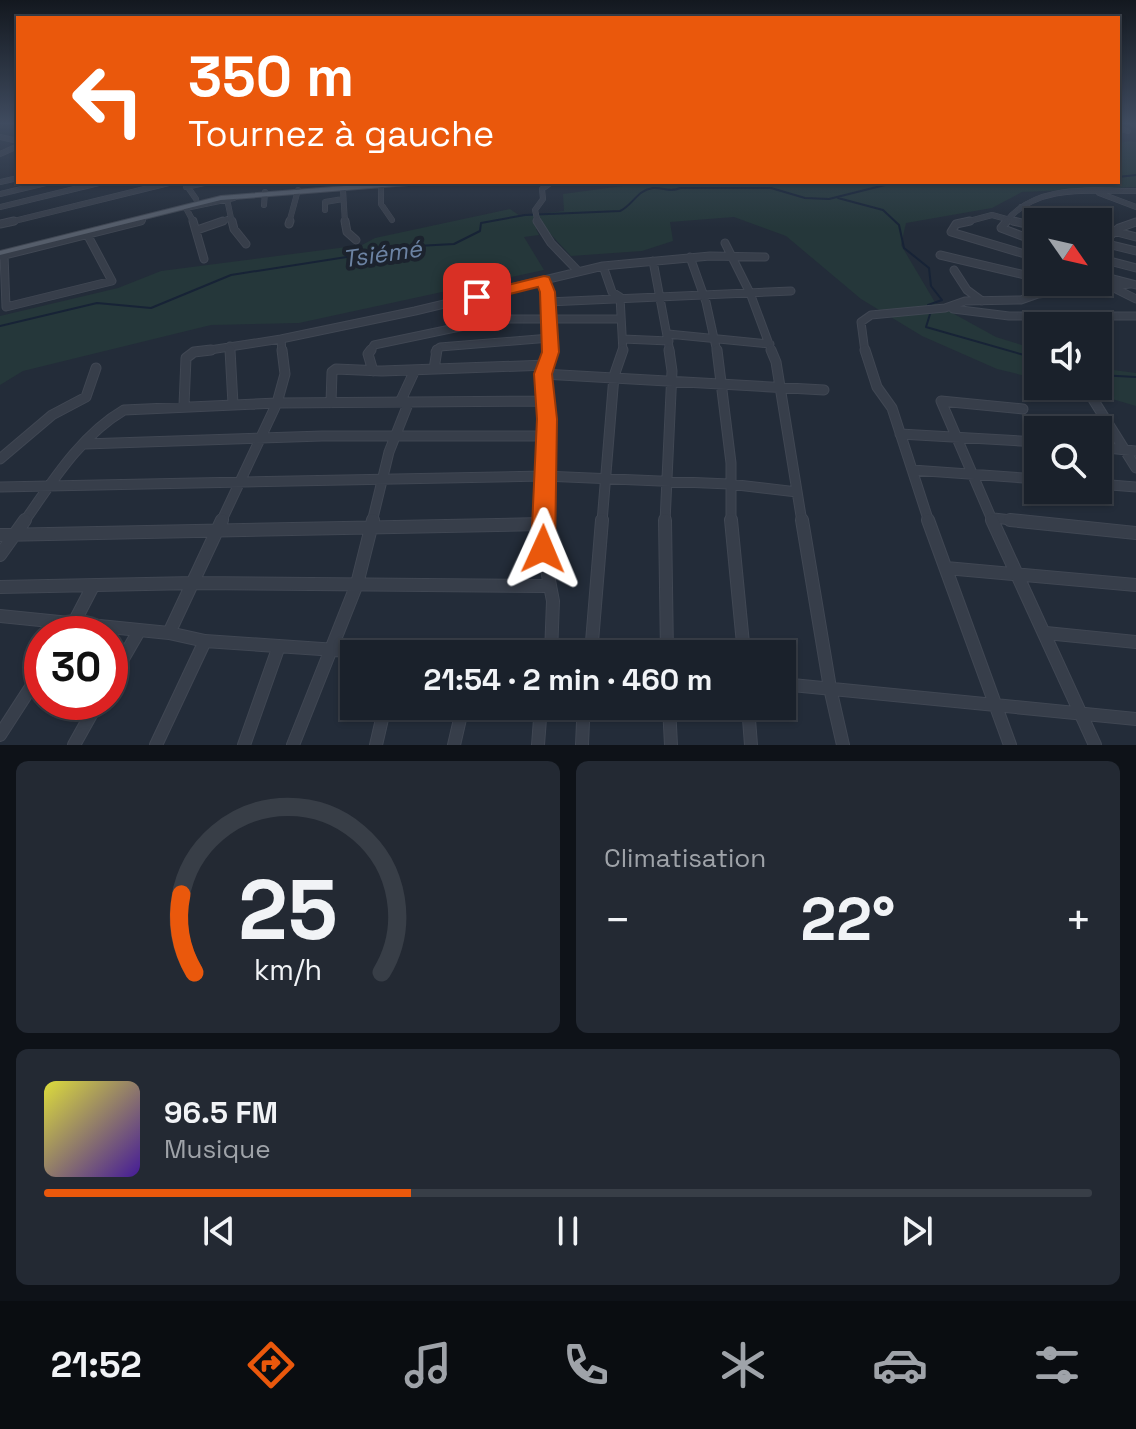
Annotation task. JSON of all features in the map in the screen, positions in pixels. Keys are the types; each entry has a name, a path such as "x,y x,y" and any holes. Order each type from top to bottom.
{"main road":[{"path":"1,255 197,202 377,185"}],"street":[{"path":"0,194 42,184"},
{"path":"0,207 92,184"},
{"path":"0,224 165,184"},
{"path":"186,184 196,199"},
{"path":"549,184 542,189 543,199 535,215 540,228 578,271"},
{"path":"289,224 297,191 343,190 377,185 382,208 392,220"},
{"path":"343,190 346,203 343,224 347,233 356,240"},
{"path":"1095,191 1136,207"},
{"path":"1024,237 1002,230 1006,218 1046,195 1136,191"},
{"path":"58,193 69,209"},
{"path":"204,259 197,230 187,208 264,194 264,205"},
{"path":"227,199 237,235 246,244"},
{"path":"325,210 325,202 343,199"},
{"path":"21,202 28,218"},
{"path":"1024,223 992,215 956,224 951,232 1024,254"},
{"path":"197,230 230,218"},
{"path":"88,236 112,281 6,307 1,255 143,220"},
{"path":"1112,233 1136,222"},
{"path":"1112,230 1136,237"},
{"path":"725,243 750,293 770,344 830,688 843,745"},
{"path":"1112,246 1136,251"},
{"path":"940,255 1024,275"},
{"path":"690,257 705,293 723,386 732,474 729,484 732,555 742,640"},
{"path":"184,405 187,356 194,352 281,339 603,266 690,257 765,257"},
{"path":"653,261 668,337 672,381 665,481 667,640"},
{"path":"1112,262 1136,268"},
{"path":"603,266 612,292 620,297"},
{"path":"954,270 964,287 982,301"},
{"path":"1112,279 1133,284"},
{"path":"544,281 550,338 545,370 547,436 542,524 548,586 553,601 552,640"},
{"path":"1112,287 1120,283 1133,284"},
{"path":"1112,287 1136,299"},
{"path":"548,302 791,291"},
{"path":"945,308 965,301 1021,300 1032,296"},
{"path":"592,640 614,376 621,365 620,297"},
{"path":"1010,745 892,408 877,387 866,361 861,322 871,315 928,308 1009,316 1136,316"},
{"path":"373,371 368,354 374,345 482,321 619,319"},
{"path":"623,339 668,337 770,344"},
{"path":"434,369 435,352 440,347 550,338"},
{"path":"169,633 277,403 285,374 281,339"},
{"path":"230,346 233,404"},
{"path":"0,459 52,415 86,397 96,368"},
{"path":"331,403 333,370 545,370 723,386 824,390"},
{"path":"408,404 402,398 415,370"},
{"path":"1093,400 1136,468"},
{"path":"0,555 85,444 108,418 120,411 184,405 544,401"},
{"path":"1023,409 941,401 1095,745"},
{"path":"293,745 357,584 382,479 408,404"},
{"path":"900,434 1024,441"},
{"path":"85,444 260,437 547,436"},
{"path":"1112,448 1136,451"},
{"path":"912,470 1024,478"},
{"path":"0,487 544,476 729,484 797,492"},
{"path":"1112,485 1136,487"},
{"path":"994,518 1136,533"},
{"path":"0,535 220,528 542,524"},
{"path":"946,568 1136,585"},
{"path":"0,587 194,583 548,586"},
{"path":"78,616 93,586"},
{"path":"0,616 24,620"},
{"path":"128,631 169,633 205,641 340,649"},
{"path":"128,650 139,631"},
{"path":"1046,633 1136,642"},
{"path":"156,745 205,641"},
{"path":"244,745 279,646"},
{"path":"796,685 1136,719"},
{"path":"0,735 24,698"},
{"path":"74,745 88,720"},
{"path":"376,745 382,720"},
{"path":"454,745 460,720"},
{"path":"538,745 540,720"},
{"path":"670,720 671,745"},
{"path":"749,720 751,745"},
{"path":"582,745 583,722"}],"shaded area":[{"path":"1120,159 1136,159 1136,187 1022,192 992,208 906,223 901,245 936,304 996,337 1024,346 1024,376 997,369 922,336 861,299 786,236 734,217 670,222 673,241 642,251 571,256 543,226 536,229 539,235 524,237 544,270 299,323 211,325 23,371 0,385 0,316 118,288 161,271 362,245 375,238 510,209 520,216 564,211 563,194 637,184 1120,184"},
{"path":"1112,370 1136,373 1136,406 1112,399"}],"waterway":[{"name":"Tsiémé","path":"1120,177 1136,175"},
{"name":"Tsiémé","path":"0,326 97,303 151,308 231,275 417,246 454,244 480,231 481,223 525,215 620,211 643,192 653,188 771,188 805,198 829,199 889,184"},
{"path":"838,198 883,210 899,225 904,248 929,268 931,286 942,300 928,305"},
{"path":"931,311 926,327 1024,355"},
{"path":"1112,376 1136,377"}],"route":[{"path":"477,297 544,281 548,292 551,352 543,374 547,436 543,549"}]}
